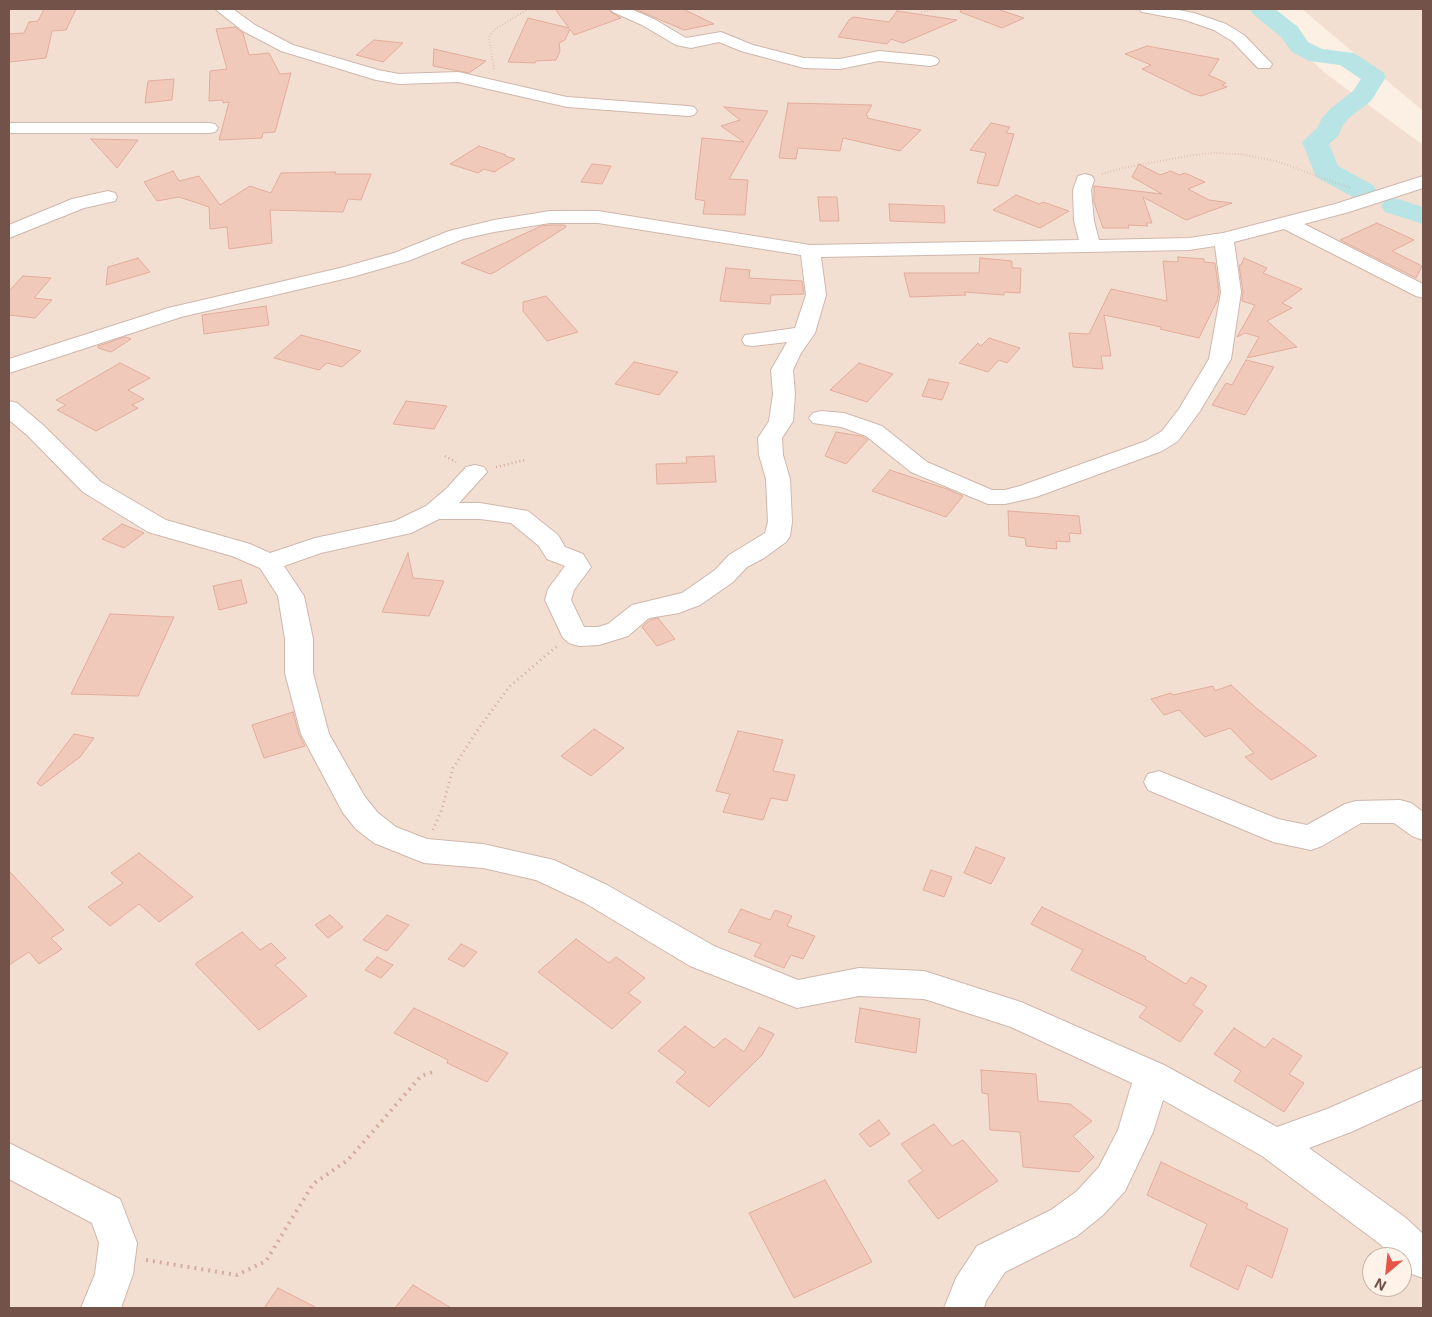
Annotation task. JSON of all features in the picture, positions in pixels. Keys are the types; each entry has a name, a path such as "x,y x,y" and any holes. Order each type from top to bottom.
{"street":[{"path":"223,9 249,28 272,41 304,54 354,69 399,78 458,77 567,102 688,111"},
{"path":"618,9 686,43 721,37 746,48 773,56 819,64 840,64 878,56 931,62"},
{"path":"1147,9 1197,18 1220,27 1238,38 1264,64"},
{"path":"9,128 208,128"},
{"path":"1084,180 1082,190 1084,221 1091,246"},
{"path":"9,366 175,312 345,273 401,257 456,235 494,226 550,218 598,217 810,252 1189,244 1224,239 1378,198 1423,182"},
{"path":"9,232 79,204 108,198"},
{"path":"1287,222 1423,292"},
{"path":"822,418 844,420 874,431 886,439 900,453 920,466 988,497 1005,497 1027,492 1154,446 1170,436 1189,410 1220,359 1231,292 1224,239"},
{"path":"435,511 480,511 519,516 549,542 556,553 574,560 578,567 561,589 558,600 573,632 579,637 589,638 618,630 641,611 679,604 724,576 738,561 755,552 777,536 780,522 778,479 770,455 770,438 781,421 784,394 782,370 790,353 804,333 816,295 810,252"},
{"path":"753,340 804,333"},
{"path":"9,408 35,430 92,487 141,517 158,526 241,550 269,562 291,596 299,639 299,673 315,734 354,805 367,821 385,835 424,851 483,856 543,869 596,894 702,956 797,994 858,982 924,985 1021,1016 1152,1076 1275,1144 1394,1231 1423,1260"},
{"path":"269,562 315,546 402,527 435,511 456,493 475,472"},
{"path":"1159,782 1273,830 1310,838 1356,812 1400,811 1423,828"},
{"path":"964,1308 970,1291 991,1259 1064,1223 1090,1203 1112,1179 1135,1132 1152,1076"},
{"path":"1275,1144 1338,1121 1423,1082"},
{"path":"9,1160 107,1211 118,1244 114,1274 101,1308"}],"path":[{"path":"502,87 494,75 489,37 494,30 528,9"},
{"path":"921,12 940,9"},
{"path":"1084,180 1122,168 1193,155 1214,153 1240,154 1276,161 1302,169 1378,198"},
{"path":"475,472 525,460"},
{"path":"424,851 442,809 453,768 498,702 509,687 558,646 579,637"},
{"path":"116,1255 237,1276 266,1262 313,1184 348,1160 421,1076 436,1071"}],"shaded area":[{"path":"9,9 1257,9 1325,73 1423,145 1423,1308 9,1308"},
{"path":"1302,9 1423,9 1423,111"}],"building":[{"path":"44,9 76,9 66,30 52,31 46,58 9,62 9,34 24,33 29,22 38,21"},
{"path":"555,9 608,9 621,18 574,35 570,29 565,40 559,43 560,51 556,60 536,61 535,63 508,62 528,18 569,28"},
{"path":"635,9 683,9 714,24 684,30"},
{"path":"961,9 997,9 1024,18 1002,28 960,12"},
{"path":"897,11 957,20 903,43 891,39 887,44 838,37 853,17 889,22"},
{"path":"235,27 243,33 249,55 269,53 280,74 291,73 275,132 263,133 262,138 219,140 229,102 223,103 223,100 209,101 210,71 227,69 216,29"},
{"path":"374,40 403,43 383,62 356,55"},
{"path":"1147,46 1219,59 1209,75 1226,83 1222,85 1227,87 1201,96 1193,94 1142,69 1151,65 1125,54"},
{"path":"434,49 486,61 469,73 433,66"},
{"path":"174,79 172,100 145,103 148,81"},
{"path":"788,103 872,105 866,115 868,116 867,118 921,130 900,151 843,138 840,151 798,148 796,159 779,158"},
{"path":"724,107 768,111 729,179 748,180 745,215 703,214 705,201 695,199 702,138 744,142 721,126 740,120"},
{"path":"991,123 1010,127 1006,133 1014,134 998,186 977,183 986,153 970,150"},
{"path":"91,139 138,140 117,168"},
{"path":"479,146 515,159 494,172 484,169 478,173 450,164"},
{"path":"592,164 611,166 602,184 581,182"},
{"path":"1139,164 1160,175 1171,171 1179,175 1185,173 1205,182 1188,189 1209,200 1232,203 1186,220 1143,197 1152,223 1146,223 1148,226 1128,225 1129,228 1103,228 1094,202 1094,186 1162,194 1132,177"},
{"path":"173,171 179,181 199,176 220,205 250,186 271,193 281,173 336,172 335,174 371,174 361,200 348,199 343,212 270,210 272,243 229,249 227,227 210,229 209,207 179,197 157,201 144,182"},
{"path":"1016,195 1039,204 1043,202 1069,211 1040,228 993,210"},
{"path":"818,197 837,197 839,221 820,221"},
{"path":"889,204 944,206 945,223 890,221"},
{"path":"1377,223 1414,240 1392,251 1422,266 1416,278 1340,240"},
{"path":"565,225 566,227 495,272 490,274 461,263 541,226"},
{"path":"1178,257 1204,259 1204,262 1215,263 1219,292 1217,301 1199,338 1160,329 1161,327 1104,315 1111,356 1101,356 1103,369 1073,367 1069,333 1089,334 1111,289 1167,301 1163,261 1178,262"},
{"path":"138,258 150,272 106,285 108,267"},
{"path":"980,258 1012,261 1012,268 1021,268 1020,293 1004,292 1004,295 964,292 966,295 910,297 904,273 979,273"},
{"path":"1244,258 1267,268 1263,273 1302,289 1282,303 1292,308 1267,321 1297,347 1247,358 1259,337 1245,333 1237,337 1255,305 1242,301 1243,292 1239,265 1241,265"},
{"path":"726,268 750,270 749,278 802,281 804,294 771,295 770,304 720,301"},
{"path":"23,276 51,278 34,298 52,300 35,318 9,315 9,291"},
{"path":"546,296 578,332 547,341 523,311 523,302"},
{"path":"266,306 269,325 204,334 202,315"},
{"path":"301,335 361,351 342,367 327,363 319,370 274,358"},
{"path":"125,337 131,339 111,352 98,348 98,346"},
{"path":"989,338 1020,348 1007,363 999,360 988,372 959,363 978,343 981,346"},
{"path":"1246,360 1274,367 1245,415 1212,405 1226,383 1232,385"},
{"path":"634,362 678,372 659,395 615,384"},
{"path":"120,363 150,378 128,390 144,399 132,405 138,408 96,431 57,410 66,405 56,400"},
{"path":"859,363 893,374 867,402 830,390"},
{"path":"929,379 949,383 942,400 922,396"},
{"path":"406,401 447,406 434,429 393,424"},
{"path":"836,432 861,436 868,440 846,464 825,456"},
{"path":"714,456 716,482 657,484 656,464 687,463 686,457"},
{"path":"890,470 963,496 946,517 872,491"},
{"path":"1008,511 1079,516 1081,534 1069,533 1070,542 1056,541 1057,549 1026,546 1025,538 1009,536"},
{"path":"122,524 144,533 124,548 102,539"},
{"path":"408,553 413,578 444,581 429,616 382,612"},
{"path":"241,580 247,603 219,610 213,586"},
{"path":"110,614 174,617 138,696 71,694"},
{"path":"658,618 675,639 657,646 642,627 650,620"},
{"path":"1231,685 1255,707 1317,756 1271,780 1245,757 1254,753 1230,728 1205,737 1179,710 1164,715 1151,699 1171,693 1173,695 1213,686 1215,691"},
{"path":"293,712 299,734 305,746 264,758 252,725"},
{"path":"594,729 624,748 591,776 561,756"},
{"path":"738,731 783,740 773,771 795,775 787,801 771,798 763,820 723,812 730,794 716,791"},
{"path":"74,734 94,738 80,757 41,786 37,783"},
{"path":"976,847 1005,858 991,884 964,873"},
{"path":"139,853 193,897 159,922 139,904 110,926 88,907 123,883 111,873"},
{"path":"931,870 952,877 944,897 923,890"},
{"path":"9,871 64,930 51,938 62,949 39,964 29,952 9,965"},
{"path":"1042,907 1146,957 1145,959 1186,984 1191,977 1207,986 1193,1005 1203,1011 1180,1042 1139,1017 1147,1007 1071,970 1083,950 1031,924"},
{"path":"741,909 770,920 775,910 792,916 787,926 815,936 803,959 791,955 784,968 754,956 761,944 728,932"},
{"path":"330,915 343,927 328,938 315,925"},
{"path":"387,915 409,925 387,951 363,940"},
{"path":"242,932 260,950 271,943 286,958 275,965 307,996 259,1030 195,964"},
{"path":"576,939 609,963 616,957 645,978 628,993 641,1002 612,1029 538,972"},
{"path":"461,944 477,952 464,967 448,959"},
{"path":"377,957 393,965 381,978 365,970"},
{"path":"414,1008 508,1053 487,1082 447,1063 448,1060 394,1033"},
{"path":"860,1008 920,1019 916,1053 855,1042"},
{"path":"685,1026 714,1048 725,1038 744,1052 759,1027 774,1034 762,1055 709,1107 676,1082 686,1072 658,1051"},
{"path":"1234,1028 1265,1048 1273,1038 1302,1056 1289,1074 1304,1083 1284,1112 1234,1081 1241,1071 1214,1054"},
{"path":"981,1070 1036,1074 1038,1101 1070,1104 1092,1121 1073,1136 1094,1157 1079,1172 1023,1167 1020,1132 990,1130 988,1094 982,1093"},
{"path":"879,1120 890,1134 870,1147 859,1134"},
{"path":"934,1124 952,1146 963,1140 998,1181 938,1219 908,1181 923,1171 901,1144"},
{"path":"1161,1162 1248,1204 1246,1208 1288,1229 1272,1278 1247,1265 1238,1290 1190,1266 1207,1224 1147,1195"},
{"path":"825,1180 872,1262 794,1298 749,1213"},
{"path":"413,1285 451,1308 395,1308"},
{"path":"278,1288 317,1308 264,1308"}],"waterway":[{"path":"1261,9 1290,32 1300,47 1317,56 1346,58 1374,77 1362,96 1340,113 1331,123 1329,131 1315,142 1326,171 1363,191"},
{"path":"1395,206 1423,216"}]}
